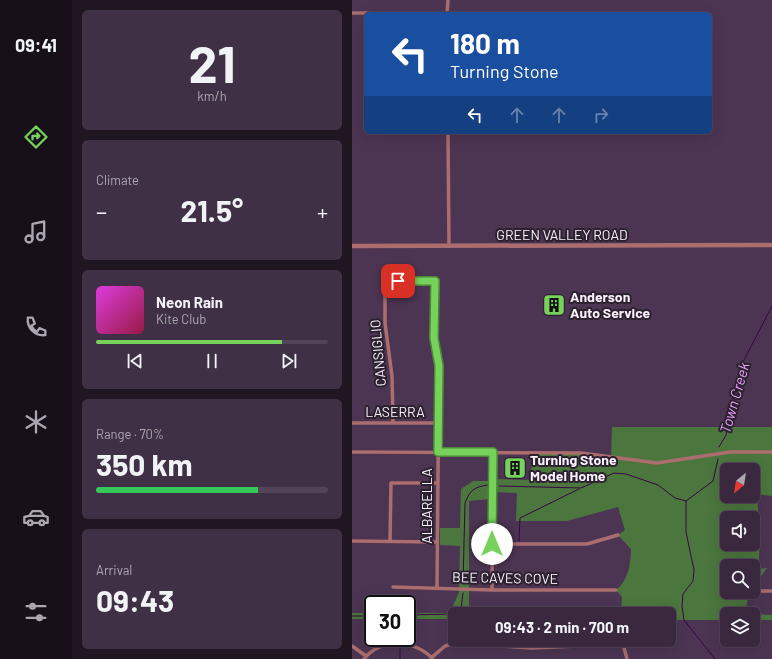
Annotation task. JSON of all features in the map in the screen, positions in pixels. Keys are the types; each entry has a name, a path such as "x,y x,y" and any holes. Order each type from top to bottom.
{"street":[{"path":"447,12 448,0"},
{"path":"352,12 364,12"},
{"path":"448,134 450,246"},
{"name":"GREEN VALLEY ROAD","path":"352,246 772,245"},
{"name":"ALBARELLA","path":"385,281 435,281 434,338 439,366 436,588"},
{"name":"CANSIGLIO","path":"385,281 385,323 392,376 393,423"},
{"name":"LASERRA","path":"352,423 438,423"},
{"path":"352,452 593,453 645,463 672,462 730,452 772,452"},
{"path":"492,590 493,452"},
{"path":"390,542 391,483 438,483"},
{"path":"492,544 587,544 618,535"},
{"path":"352,541 437,542"},
{"name":"BEE CAVES COVE","path":"393,587 492,590 616,590"},
{"path":"760,590 772,591"},
{"path":"352,646 365,658 382,646 400,644 417,648 432,658 445,646 455,643 532,648 623,644 627,659"}],"green space":[{"path":"612,427 772,427 772,496 760,494 760,463 720,463 720,503 758,503 758,511 720,511 720,551 759,551 759,559 720,559 720,599 748,599 746,607 720,607 720,620 676,620 676,607 621,607 622,597 616,590 623,582 628,572 631,549 618,535 625,530 618,507 567,521 516,521 517,493 493,492 493,479 532,480 531,452 580,453 611,457"},
{"path":"473,481 488,481 489,499 469,501 469,607 453,607 459,592 460,546 440,545 440,528 460,528 461,489"},
{"path":"767,568 760,578 760,569"},
{"path":"352,613 364,613 364,619 352,619"},
{"path":"416,613 448,613 448,619 416,619"},
{"path":"760,614 772,615 772,620 760,620"}],"waterway":[{"name":"Town Creek","path":"719,447 726,435 731,406 743,362 772,306"},
{"name":"Town Creek","path":"715,659 684,620 682,606 683,594 693,581 694,570 686,532 686,501 713,481 718,459"},
{"path":"499,486 581,488 614,473 626,474 658,485 675,498 686,501"},
{"path":"463,584 465,503 473,490 488,485"},
{"path":"519,541 520,518 579,489"},
{"path":"461,607 463,593"},
{"path":"416,615 448,614"},
{"path":"352,616 364,616"},
{"path":"400,649 400,659"}],"place":[{"name":"Anderson Auto Service","path":"554,305"},
{"name":"Turning Stone Model Home","path":"515,468"}],"route":[{"path":"398,281 435,281 434,338 439,366 438,452 493,452 492,544"}]}
